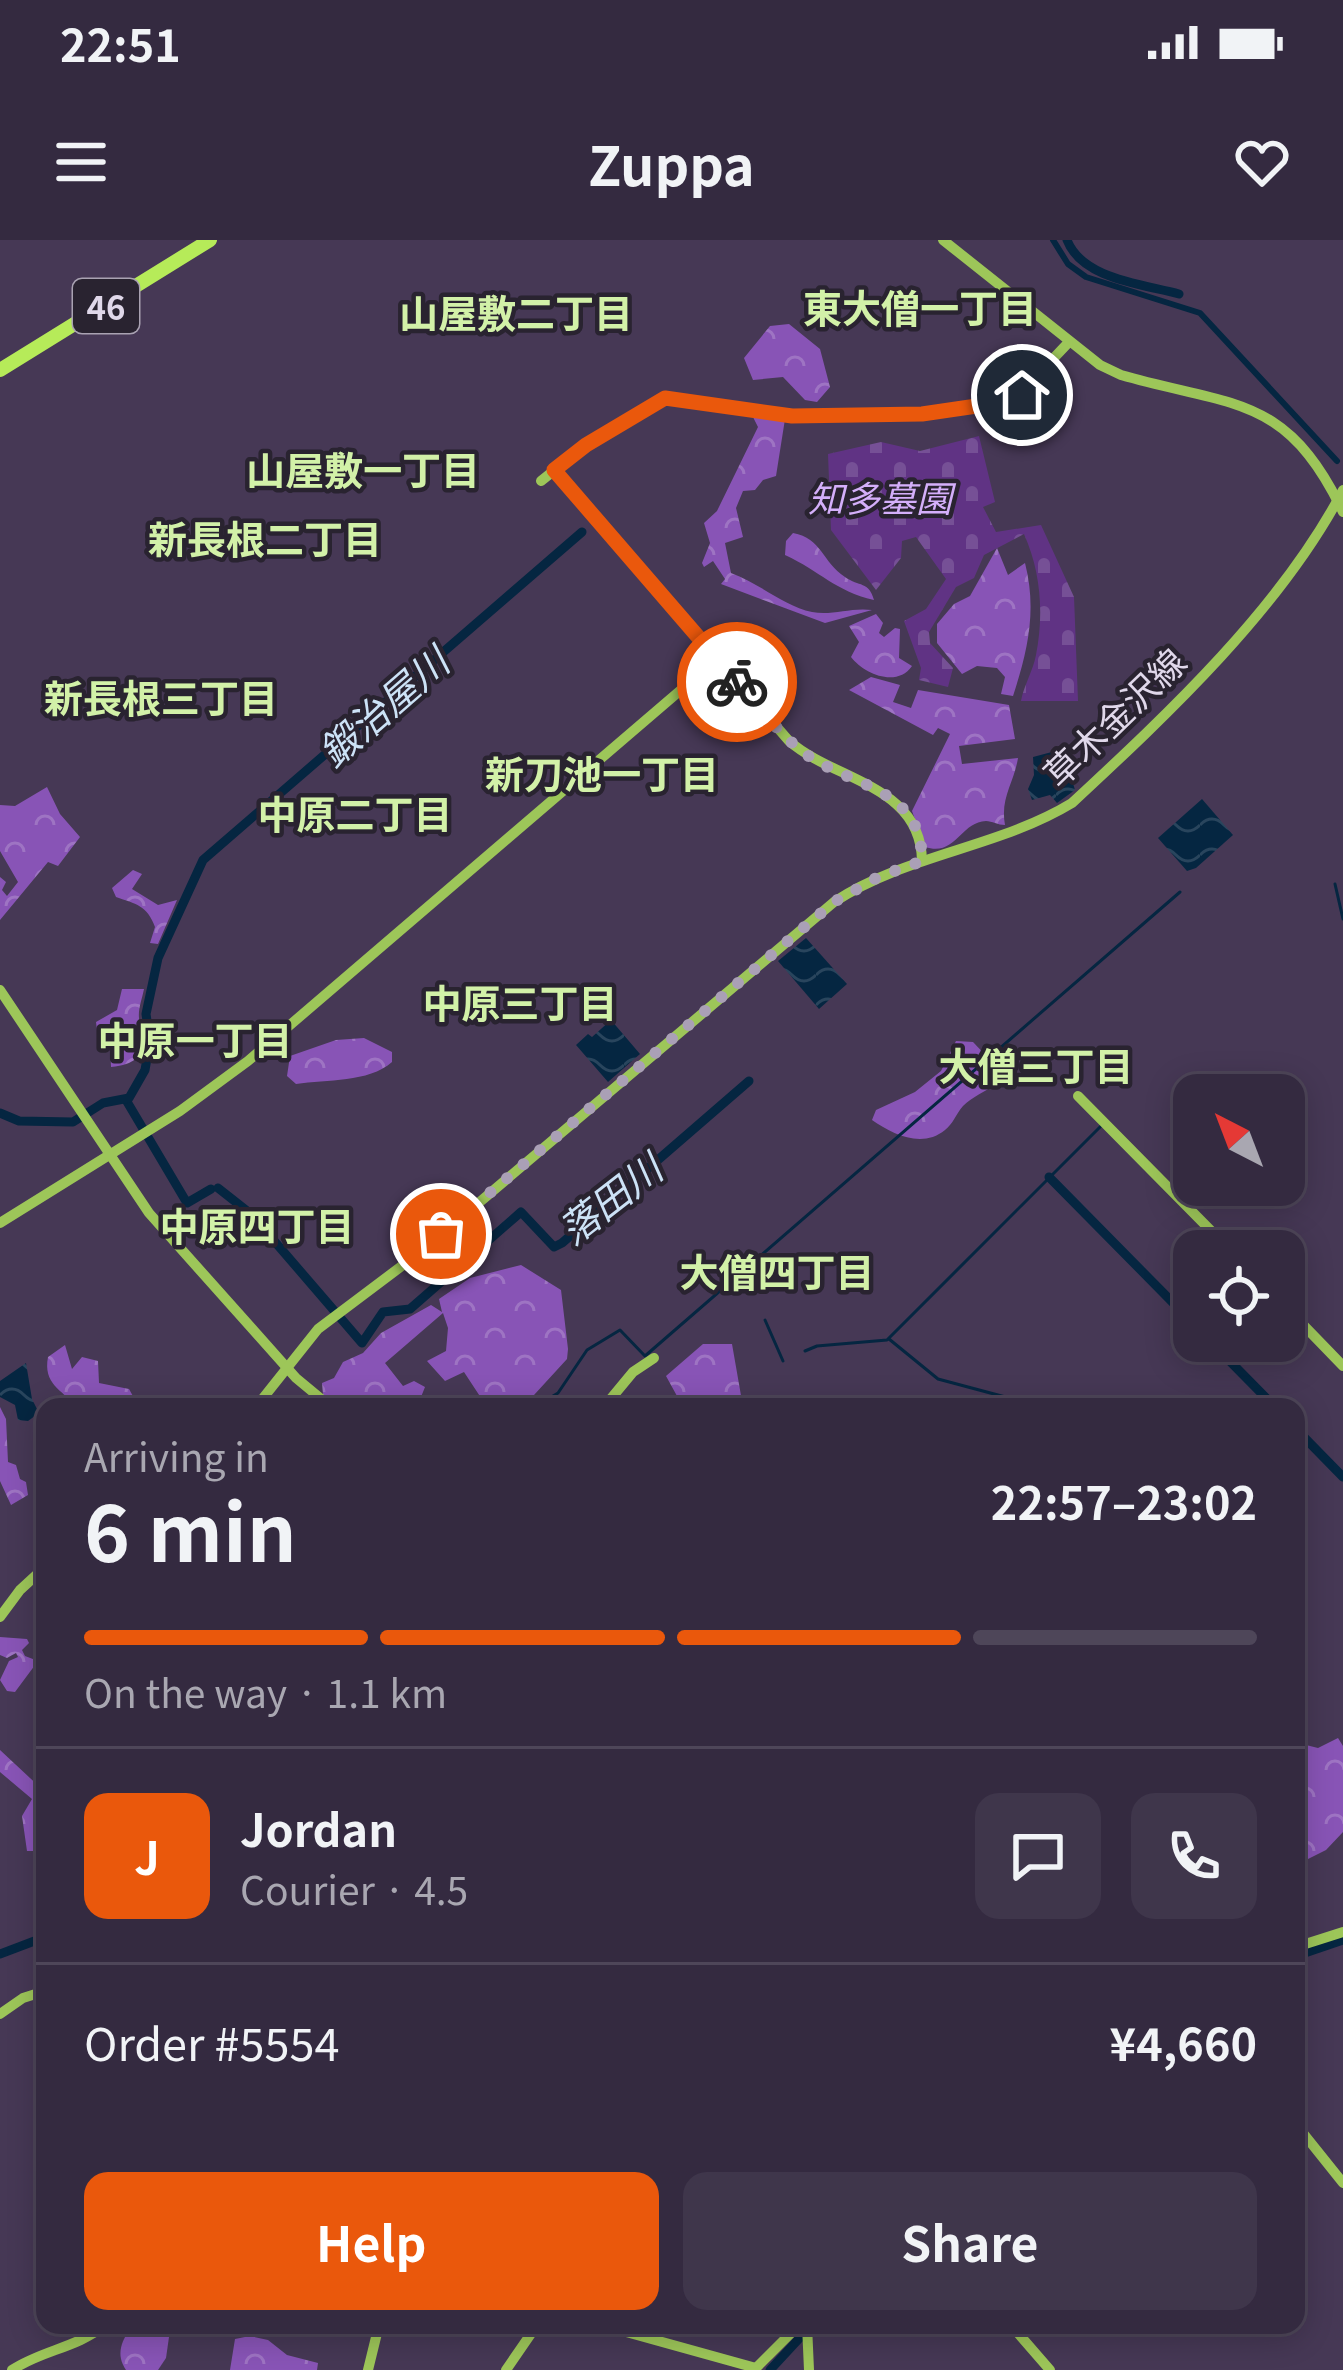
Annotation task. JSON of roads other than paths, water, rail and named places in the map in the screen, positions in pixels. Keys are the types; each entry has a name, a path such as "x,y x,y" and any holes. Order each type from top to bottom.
{"main road":[{"name":"46","path":"0,370 210,240"}],"street":[{"path":"943,240 1068,343 1121,375 1265,414 1298,441 1341,501"},
{"path":"541,481 586,445 665,398 792,416 954,410 1017,398 1068,343"},
{"path":"554,470 802,752 893,797 910,820 922,861"},
{"name":"草木金沢線","path":"263,1398 325,1324 423,1250 834,902 878,877 1045,819 1072,803 1246,631 1341,501"},
{"path":"0,1223 180,1111 303,1018 717,659"},
{"path":"0,990 149,1214 286,1367 321,1398"},
{"path":"1078,1096 1211,1230"},
{"path":"1305,1327 1343,1366"},
{"path":"611,1398 633,1372 654,1358"},
{"path":"0,1617 36,1577"},
{"path":"1305,1944 1343,1932"},
{"path":"0,2014 36,1994"},
{"path":"1305,2135 1342,2180"},
{"path":"12,2370 93,2334"},
{"path":"368,2370 377,2334"},
{"path":"506,2370 531,2334"},
{"path":"633,2334 755,2369 797,2334"},
{"path":"805,2334 809,2370"},
{"path":"1019,2334 1050,2370"}],"water":[{"path":"1063,749 1075,790 1057,803 1050,795 1032,800 1028,789 1034,775 1033,757"},
{"path":"1202,799 1233,835 1187,871 1158,838"},
{"path":"806,938 847,984 819,1009 778,961"},
{"path":"611,1020 640,1054 608,1082 576,1045"},
{"path":"26,1363 36,1415 18,1420 15,1405 0,1397 0,1381"}],"waterway":[{"path":"1053,240 1068,264 1086,277 1200,313 1337,461"},
{"path":"1067,240 1099,272 1179,294"},
{"name":"鍛治屋川","path":"0,1113 19,1121 73,1122 103,1103 129,1098 145,1070 150,1041 146,1014 158,958 203,860 582,532"},
{"path":"1335,884 1343,919"},
{"path":"550,1398 587,1350 620,1330 645,1356 1180,892"},
{"name":"落田川","path":"218,1188 251,1214 362,1343 383,1312 410,1309 521,1212 554,1247 562,1243 749,1081"},
{"name":"落田川","path":"126,1100 187,1203 211,1189"},
{"path":"805,1351 887,1340 1102,1125"},
{"path":"1049,1177 1173,1303"},
{"path":"765,1320 783,1361"},
{"path":"889,1339 938,1379 1009,1398"},
{"path":"1231,1362 1266,1398"},
{"path":"1305,1438 1343,1477"},
{"path":"0,1954 36,1940"},
{"path":"1305,1953 1343,1940"},
{"path":"770,2370 803,2334"}],"district":[{"name":"東大僧一丁目","path":"920,306"},
{"name":"山屋敷二丁目","path":"516,311"},
{"name":"山屋敷一丁目","path":"363,468"},
{"name":"新長根二丁目","path":"265,537"},
{"name":"新長根三丁目","path":"161,696"},
{"name":"新刀池一丁目","path":"602,772"},
{"name":"中原二丁目","path":"355,812"},
{"name":"中原三丁目","path":"520,1001"},
{"name":"中原一丁目","path":"195,1038"},
{"name":"大僧三丁目","path":"1036,1064"},
{"name":"中原四丁目","path":"257,1224"},
{"name":"大僧四丁目","path":"777,1270"}],"park label":[{"name":"知多墓園","path":"880,496"}]}
